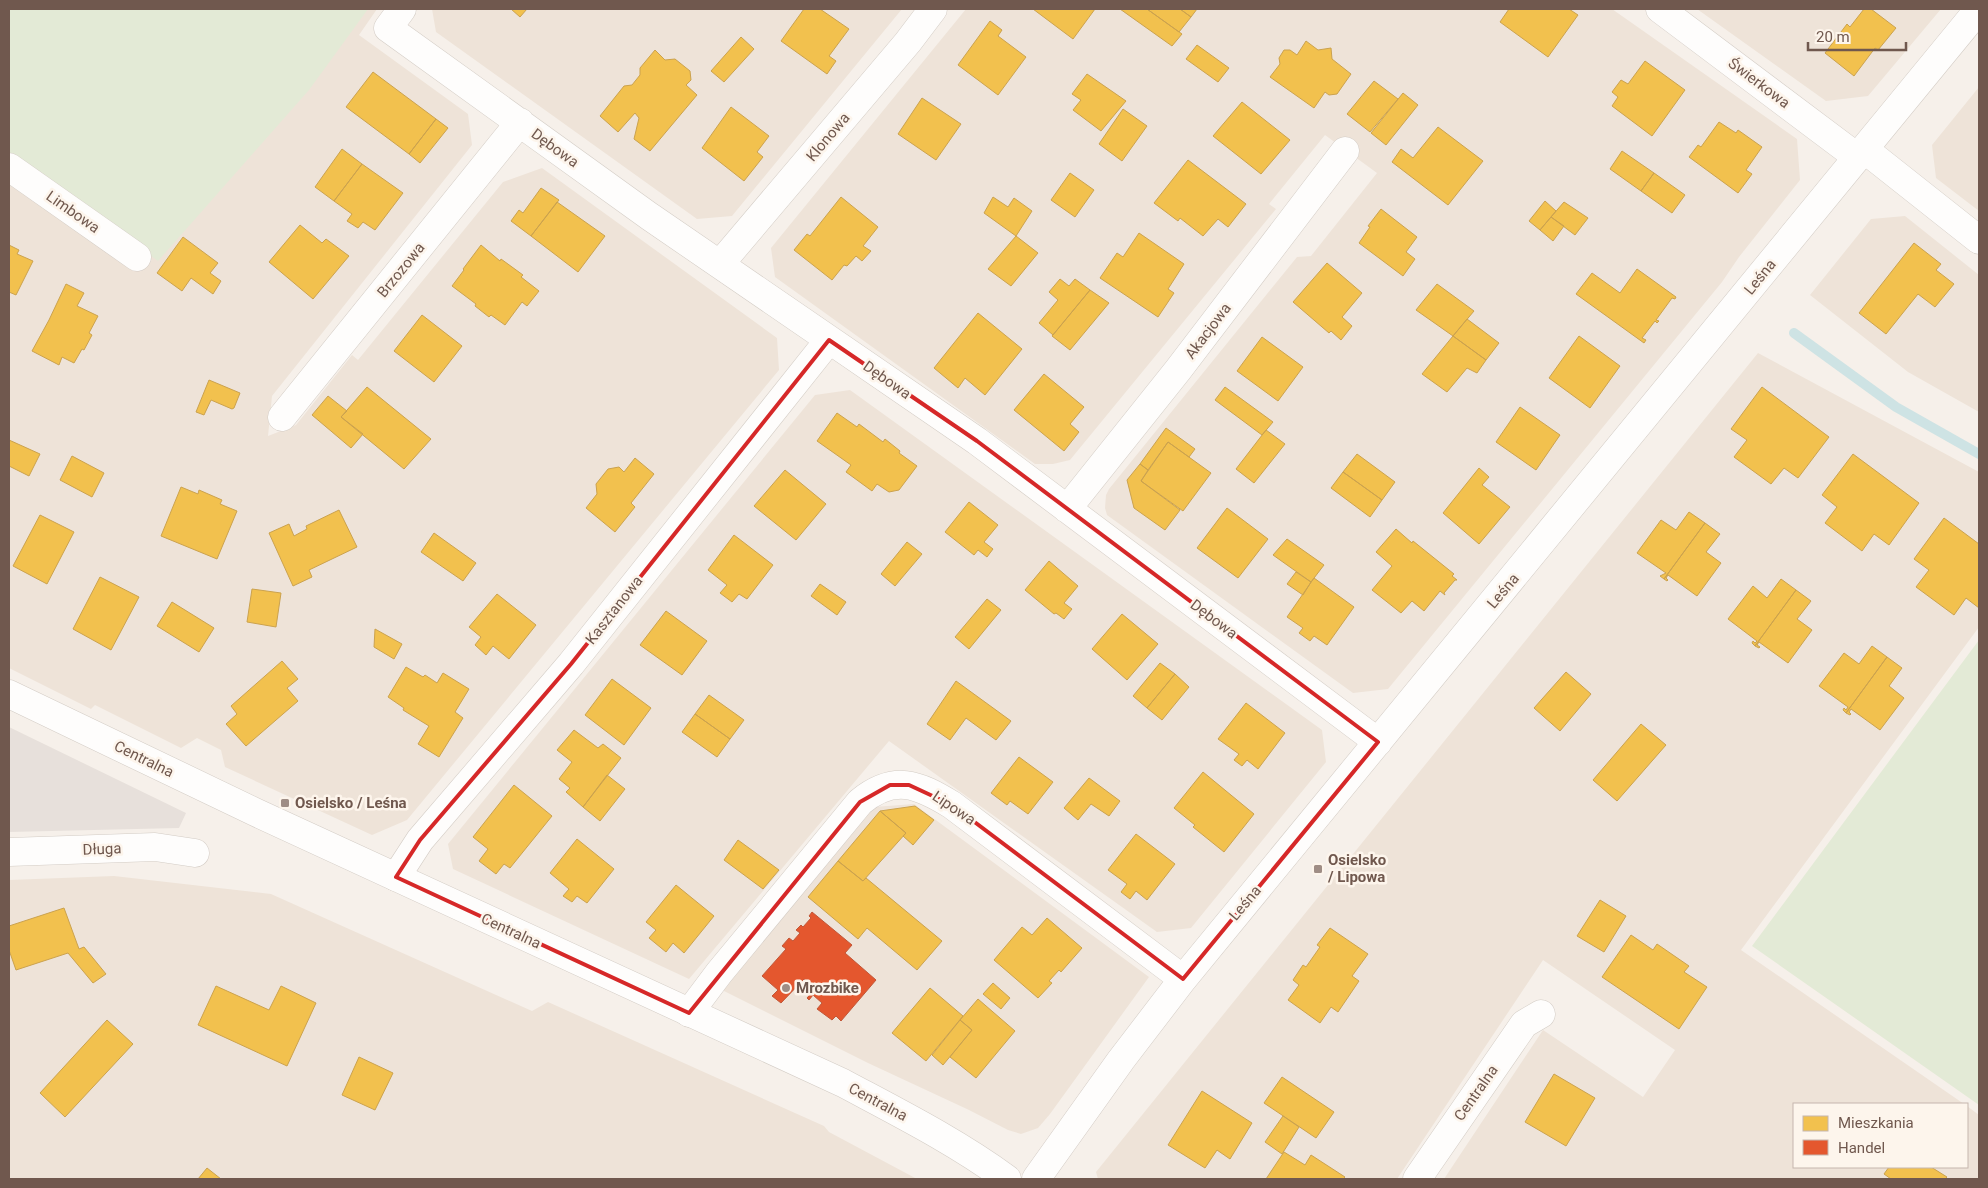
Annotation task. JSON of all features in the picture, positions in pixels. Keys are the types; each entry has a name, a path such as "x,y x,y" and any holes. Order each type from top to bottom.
{"street":[{"name":"Klonowa","path":"720,264 908,42 933,9"},
{"name":"Świerkowa","path":"1660,9 1979,240"},
{"name":"Leśna","path":"1036,1179 1121,1060 1184,978 1979,9"},
{"name":"Dębowa","path":"395,18 520,122 649,216 976,441 1378,742"},
{"name":"Brzozowa","path":"282,417 520,122"},
{"name":"Akacjowa","path":"1067,509 1178,370 1345,151"},
{"name":"Limbowa","path":"9,167 137,257"},
{"name":"Kasztanowa","path":"396,877 420,840 571,664 829,340"},
{"name":"Centralna","path":"9,694 396,877 843,1083 971,1153 1007,1179"},
{"name":"Lipowa","path":"689,1013 714,979 860,802 874,791 890,785 909,785 928,791 952,805 1184,978"},
{"name":"Długa","path":"9,852 155,847 194,853"},
{"name":"Centralna","path":"1417,1179 1524,1024 1541,1014"}],"highlighted area":[{"path":"829,340 977,441 1378,742 1183,979 952,805 909,785 890,785 860,802 689,1013 396,877 420,840 571,664"}],"shaded area":[{"path":"9,9 377,9 359,35 468,114 472,145 272,396 268,436 296,425 352,355 358,360 503,182 542,168 777,338 779,370 407,820 372,835 225,767 221,750 197,738 181,748 95,705 91,709 9,668"},
{"path":"432,9 902,9 732,216 697,219 436,32"},
{"path":"966,9 1612,9 1797,139 1800,180 1739,257 1722,282 1388,689 1353,693 1107,515 1105,508 1106,495 1109,489 1297,257 1311,256 1377,173 1325,135 1269,204 1276,209 1070,460 1053,464 1035,464 775,277 771,248"},
{"path":"1697,9 1941,9 1868,96 1826,101"},
{"path":"1979,87 1979,211 1936,178 1932,145"},
{"path":"1905,216 1979,275 1979,412 1908,372 1810,295 1871,219"},
{"path":"1758,353 1979,472 1979,627 1741,950 1963,1103 1793,1103 1793,1168 1968,1168 1968,1107 1979,1115 1979,1179 1444,1179 1543,1030 1643,1097 1675,1050 1543,960 1397,1179 1098,1179 1096,1172"},
{"path":"850,390 1322,730 1326,762 1191,928 1157,932 889,741 689,979 453,869 448,844 815,395"},
{"path":"9,727 186,813 179,828 9,832"},
{"path":"914,804 1149,977 1038,1128 1021,1134 1008,1130 722,990 874,807"},
{"path":"114,876 271,894 532,1011 548,1002 824,1126 829,1132 917,1179 9,1179 9,880"}],"green space":[{"path":"9,9 368,9 309,90 158,261 9,152"},
{"path":"1979,640 1979,1105 1752,946"}],"building: Mieszkania":[{"path":"511,9 527,9 520,17"},
{"path":"804,9 820,9 849,29 829,56 836,61 827,74 781,41"},
{"path":"1033,9 1095,9 1073,39"},
{"path":"1120,9 1147,9 1182,34 1172,46"},
{"path":"1147,9 1180,9 1191,17 1179,32"},
{"path":"1180,9 1197,9 1191,17"},
{"path":"1509,9 1569,9 1578,15 1548,57 1500,22"},
{"path":"1864,9 1871,9 1896,28 1878,50 1875,48 1854,76 1825,53 1847,24 1850,27"},
{"path":"990,21 1002,30 998,36 1026,57 998,95 958,65"},
{"path":"741,37 754,49 724,82 711,71"},
{"path":"1306,41 1318,50 1331,48 1332,59 1351,74 1337,94 1329,95 1325,92 1314,108 1270,77 1280,64 1279,58 1284,50 1290,50 1297,55"},
{"path":"1197,45 1229,68 1218,82 1186,59"},
{"path":"655,50 665,60 675,59 690,71 691,80 686,85 697,95 650,151 634,139 639,118 635,113 618,132 600,116 624,86 632,85 640,75 640,68"},
{"path":"1645,61 1685,90 1652,136 1612,106 1618,97 1612,92 1621,80 1628,84"},
{"path":"373,72 436,119 409,154 346,107"},
{"path":"1087,74 1126,101 1101,131 1073,110 1081,100 1072,94"},
{"path":"1374,81 1398,99 1370,132 1347,114"},
{"path":"1403,93 1418,105 1386,145 1371,133"},
{"path":"922,98 961,124 936,160 898,134"},
{"path":"1242,102 1290,140 1261,174 1213,136"},
{"path":"731,107 769,136 757,152 763,157 744,181 702,148"},
{"path":"1123,109 1147,126 1122,161 1099,144"},
{"path":"436,119 448,128 420,163 409,154"},
{"path":"1719,122 1736,133 1738,130 1762,147 1746,170 1752,174 1738,193 1689,157 1698,145 1701,147"},
{"path":"1438,127 1483,161 1448,205 1392,162 1401,149 1413,158"},
{"path":"342,149 362,164 334,201 315,187"},
{"path":"1622,151 1654,173 1641,191 1610,169"},
{"path":"1188,160 1246,204 1228,227 1218,219 1203,236 1180,218 1178,221 1154,203"},
{"path":"362,164 403,193 375,230 363,222 358,228 347,221 352,214 334,201"},
{"path":"1070,173 1094,190 1075,217 1051,200"},
{"path":"1654,173 1685,195 1672,213 1641,191"},
{"path":"541,188 559,200 531,236 511,221 519,210 523,213"},
{"path":"841,197 878,227 863,246 871,251 862,261 856,256 847,266 844,265 832,280 794,250 807,234 810,236"},
{"path":"993,197 1008,207 1014,198 1032,211 1016,236 984,213"},
{"path":"1545,201 1556,211 1540,230 1529,221"},
{"path":"557,202 605,236 578,272 531,236"},
{"path":"1564,202 1588,218 1575,235 1551,217"},
{"path":"1381,209 1417,237 1406,252 1415,259 1403,276 1359,243 1370,227 1368,226"},
{"path":"1551,217 1564,226 1553,241 1540,230"},
{"path":"300,225 322,243 326,239 349,256 313,299 269,262"},
{"path":"1139,233 1184,264 1168,289 1174,293 1158,317 1100,278 1117,253 1123,257"},
{"path":"1016,236 1038,253 1011,286 988,269"},
{"path":"183,237 218,263 210,273 221,281 213,294 191,278 182,291 157,273"},
{"path":"1914,243 1941,264 1936,270 1954,284 1935,307 1918,294 1886,334 1859,313"},
{"path":"9,245 19,250 17,254 33,261 16,295 9,292"},
{"path":"481,245 500,261 501,259 523,275 521,277 539,291 527,306 522,302 505,325 491,315 489,317 475,306 476,304 452,286"},
{"path":"1327,263 1362,293 1342,317 1352,326 1341,340 1331,331 1329,333 1293,302"},
{"path":"1637,269 1676,297 1675,299 1672,298 1656,320 1659,321 1657,323 1655,321 1642,338 1646,340 1644,343 1576,294 1592,273 1620,293"},
{"path":"1060,279 1069,286 1075,279 1090,290 1053,335 1039,323 1058,300 1049,292"},
{"path":"66,284 84,293 77,306 98,316 89,333 92,335 74,363 62,357 59,365 32,351"},
{"path":"1437,284 1474,311 1453,336 1416,310"},
{"path":"1090,290 1109,303 1070,350 1052,336"},
{"path":"978,313 1022,349 985,395 965,378 958,388 934,368"},
{"path":"422,315 462,346 434,382 394,351"},
{"path":"1467,319 1499,343 1486,360 1453,336"},
{"path":"1453,336 1486,360 1477,373 1467,368 1447,392 1422,374"},
{"path":"1579,336 1620,366 1590,408 1549,378"},
{"path":"1262,337 1303,367 1278,401 1237,371"},
{"path":"1044,374 1084,407 1070,424 1079,432 1064,451 1014,410"},
{"path":"209,380 240,393 234,408 232,409 211,400 204,415 196,412"},
{"path":"367,387 431,439 404,469 341,417"},
{"path":"1225,387 1273,422 1262,435 1215,400"},
{"path":"1762,387 1829,437 1798,478 1784,468 1771,484 1734,457 1747,440 1731,429"},
{"path":"328,396 347,411 341,417 363,434 351,448 312,415"},
{"path":"1520,407 1560,435 1536,470 1496,442"},
{"path":"837,413 857,427 859,424 883,442 885,439 900,451 899,453 917,466 899,490 889,492 877,484 872,491 846,472 851,465 817,441"},
{"path":"1166,428 1195,449 1189,457 1168,442 1148,470 1140,464"},
{"path":"1266,430 1285,444 1254,483 1236,469"},
{"path":"9,440 40,454 29,476 9,466"},
{"path":"1168,442 1211,473 1183,511 1141,481"},
{"path":"1357,454 1395,482 1382,500 1343,472"},
{"path":"1853,454 1919,503 1889,545 1874,534 1862,551 1825,523 1837,507 1822,495"},
{"path":"72,456 104,473 92,497 60,480"},
{"path":"635,458 654,474 631,503 635,507 615,532 586,508 597,494 596,484 608,469 619,467 624,472"},
{"path":"1140,464 1148,470 1141,481 1180,510 1165,530 1134,508 1127,480"},
{"path":"1479,468 1489,477 1482,485 1510,507 1479,544 1443,513"},
{"path":"785,470 826,504 796,540 754,506"},
{"path":"1343,472 1382,500 1370,517 1331,488"},
{"path":"181,487 198,494 199,490 222,500 220,504 237,511 217,559 161,536"},
{"path":"969,502 998,525 984,542 993,549 987,557 978,550 974,555 945,532"},
{"path":"1227,508 1268,539 1238,578 1197,548"},
{"path":"339,510 357,547 309,570 312,577 293,586 269,533 289,524 294,536 307,529 306,526"},
{"path":"1689,512 1705,523 1664,579 1660,576 1666,573 1637,553 1661,520 1676,530"},
{"path":"40,515 74,532 47,584 13,566"},
{"path":"1944,518 1979,544 1979,608 1966,598 1954,615 1916,587 1929,570 1914,559"},
{"path":"1705,523 1720,534 1706,552 1721,563 1697,596 1668,575 1667,581 1664,579"},
{"path":"1396,529 1454,574 1452,576 1457,580 1444,593 1445,595 1440,591 1424,611 1412,601 1401,613 1372,590 1392,566 1376,552"},
{"path":"434,533 476,563 463,581 421,552"},
{"path":"734,535 773,565 747,599 739,594 732,602 720,593 727,585 708,570"},
{"path":"1287,539 1324,565 1311,582 1273,555"},
{"path":"907,542 922,554 895,586 881,574"},
{"path":"1049,561 1078,586 1064,603 1072,609 1064,619 1056,613 1054,614 1025,590"},
{"path":"1296,572 1311,582 1303,595 1287,584"},
{"path":"100,577 139,597 111,650 73,629"},
{"path":"1314,578 1354,607 1327,645 1314,636 1310,641 1299,633 1303,628 1287,617"},
{"path":"1781,579 1796,590 1755,646 1752,643 1757,641 1728,619 1753,586 1767,598"},
{"path":"820,584 846,602 837,615 811,596"},
{"path":"252,589 281,593 276,627 247,622"},
{"path":"1796,590 1811,601 1797,619 1812,630 1788,663 1759,642 1757,645 1759,648 1755,646"},
{"path":"497,594 536,625 509,659 493,646 486,655 475,645 481,637 469,627"},
{"path":"987,599 1001,610 969,649 955,637"},
{"path":"172,602 214,628 199,652 157,626"},
{"path":"666,611 707,641 682,675 640,645"},
{"path":"1122,614 1158,644 1127,680 1092,649"},
{"path":"375,629 402,644 394,659 374,647"},
{"path":"1872,646 1887,657 1846,713 1843,710 1844,708 1846,710 1848,707 1819,686 1844,653 1859,664"},
{"path":"1887,657 1902,668 1889,686 1904,698 1880,730 1851,709 1850,715 1846,713"},
{"path":"282,661 298,679 287,688 298,701 246,746 226,724 237,714 231,706"},
{"path":"1160,663 1175,674 1147,708 1133,696"},
{"path":"406,667 423,677 425,675 437,683 443,673 469,689 455,712 463,718 439,757 418,744 429,726 403,710 404,708 388,697"},
{"path":"1566,672 1591,694 1560,731 1534,708"},
{"path":"1175,674 1189,687 1162,720 1147,708"},
{"path":"612,679 651,708 624,745 585,715"},
{"path":"956,681 1011,721 996,740 966,718 950,740 927,724"},
{"path":"709,695 744,720 730,739 695,714"},
{"path":"1246,703 1285,733 1258,769 1247,760 1242,766 1234,760 1239,754 1218,739"},
{"path":"695,714 730,739 717,757 682,732"},
{"path":"1641,724 1666,745 1617,801 1593,780"},
{"path":"574,730 598,748 603,744 621,758 583,807 566,792 570,788 559,779 572,762 557,750"},
{"path":"1019,757 1053,782 1028,814 1010,801 1007,805 991,793"},
{"path":"1203,772 1254,814 1224,852 1193,827 1195,825 1174,808"},
{"path":"607,775 625,789 600,821 583,807"},
{"path":"1089,778 1120,801 1109,816 1091,804 1078,820 1064,808"},
{"path":"514,785 552,816 510,868 504,864 496,874 479,861 488,849 473,837"},
{"path":"915,806 934,820 913,845 903,836 906,833 880,811"},
{"path":"880,811 906,833 863,881 838,861"},
{"path":"1136,834 1175,864 1147,900 1136,891 1130,899 1121,892 1127,884 1108,870"},
{"path":"577,839 614,869 587,903 577,896 572,902 563,896 569,889 550,873"},
{"path":"738,840 779,870 763,889 724,860"},
{"path":"838,861 863,881 866,878 942,941 917,970 867,928 858,939 808,897"},
{"path":"676,885 714,916 684,953 673,943 666,952 649,938 656,930 646,922"},
{"path":"1600,900 1626,916 1604,952 1577,936"},
{"path":"64,908 79,949 84,947 106,974 93,983 68,953 16,970 9,950 9,926"},
{"path":"1047,918 1082,948 1061,972 1059,970 1049,981 1052,983 1038,998 994,960 1022,927 1032,935"},
{"path":"1330,928 1368,954 1352,976 1359,981 1338,1012 1331,1007 1320,1023 1288,1000 1299,985 1293,980 1303,965 1306,967 1320,947 1317,945"},
{"path":"1631,935 1653,950 1657,944 1689,966 1684,972 1707,987 1679,1029 1602,977"},
{"path":"993,983 1010,998 1001,1009 983,994"},
{"path":"216,986 269,1010 281,986 316,1003 287,1066 198,1025"},
{"path":"930,988 963,1016 926,1061 892,1033"},
{"path":"978,999 1015,1031 976,1078 950,1057 972,1030 960,1020"},
{"path":"107,1020 133,1044 65,1117 40,1093"},
{"path":"960,1020 972,1030 943,1065 932,1055"},
{"path":"359,1057 393,1073 375,1110 342,1095"},
{"path":"1554,1074 1595,1098 1566,1146 1525,1122"},
{"path":"1282,1077 1334,1112 1316,1138 1264,1103"},
{"path":"1202,1091 1252,1123 1230,1159 1217,1150 1205,1168 1168,1145"},
{"path":"1283,1116 1299,1127 1282,1154 1265,1142"},
{"path":"1284,1152 1305,1165 1311,1155 1345,1177 1343,1179 1266,1179"},
{"path":"207,1168 221,1179 198,1179"},
{"path":"1888,1168 1933,1168 1947,1177 1945,1179 1891,1179 1884,1174"}],"building: Handel":[{"path":"812,912 852,945 845,953 876,980 841,1021 836,1016 832,1020 817,1009 822,1003 813,995 809,1000 807,998 815,989 804,979 781,1003 772,996 778,990 762,976 786,949 782,946 789,938 793,941 800,933 796,930 801,925 803,927 811,918 809,916"}],"waterway":[{"path":"1794,333 1896,407 1979,454"}],"place":[{"name":"Osielsko / Leśna","path":"285,803"},
{"name":"Osielsko / Lipowa","path":"1318,869"},
{"name":"Mrozbike","path":"786,988"}]}
